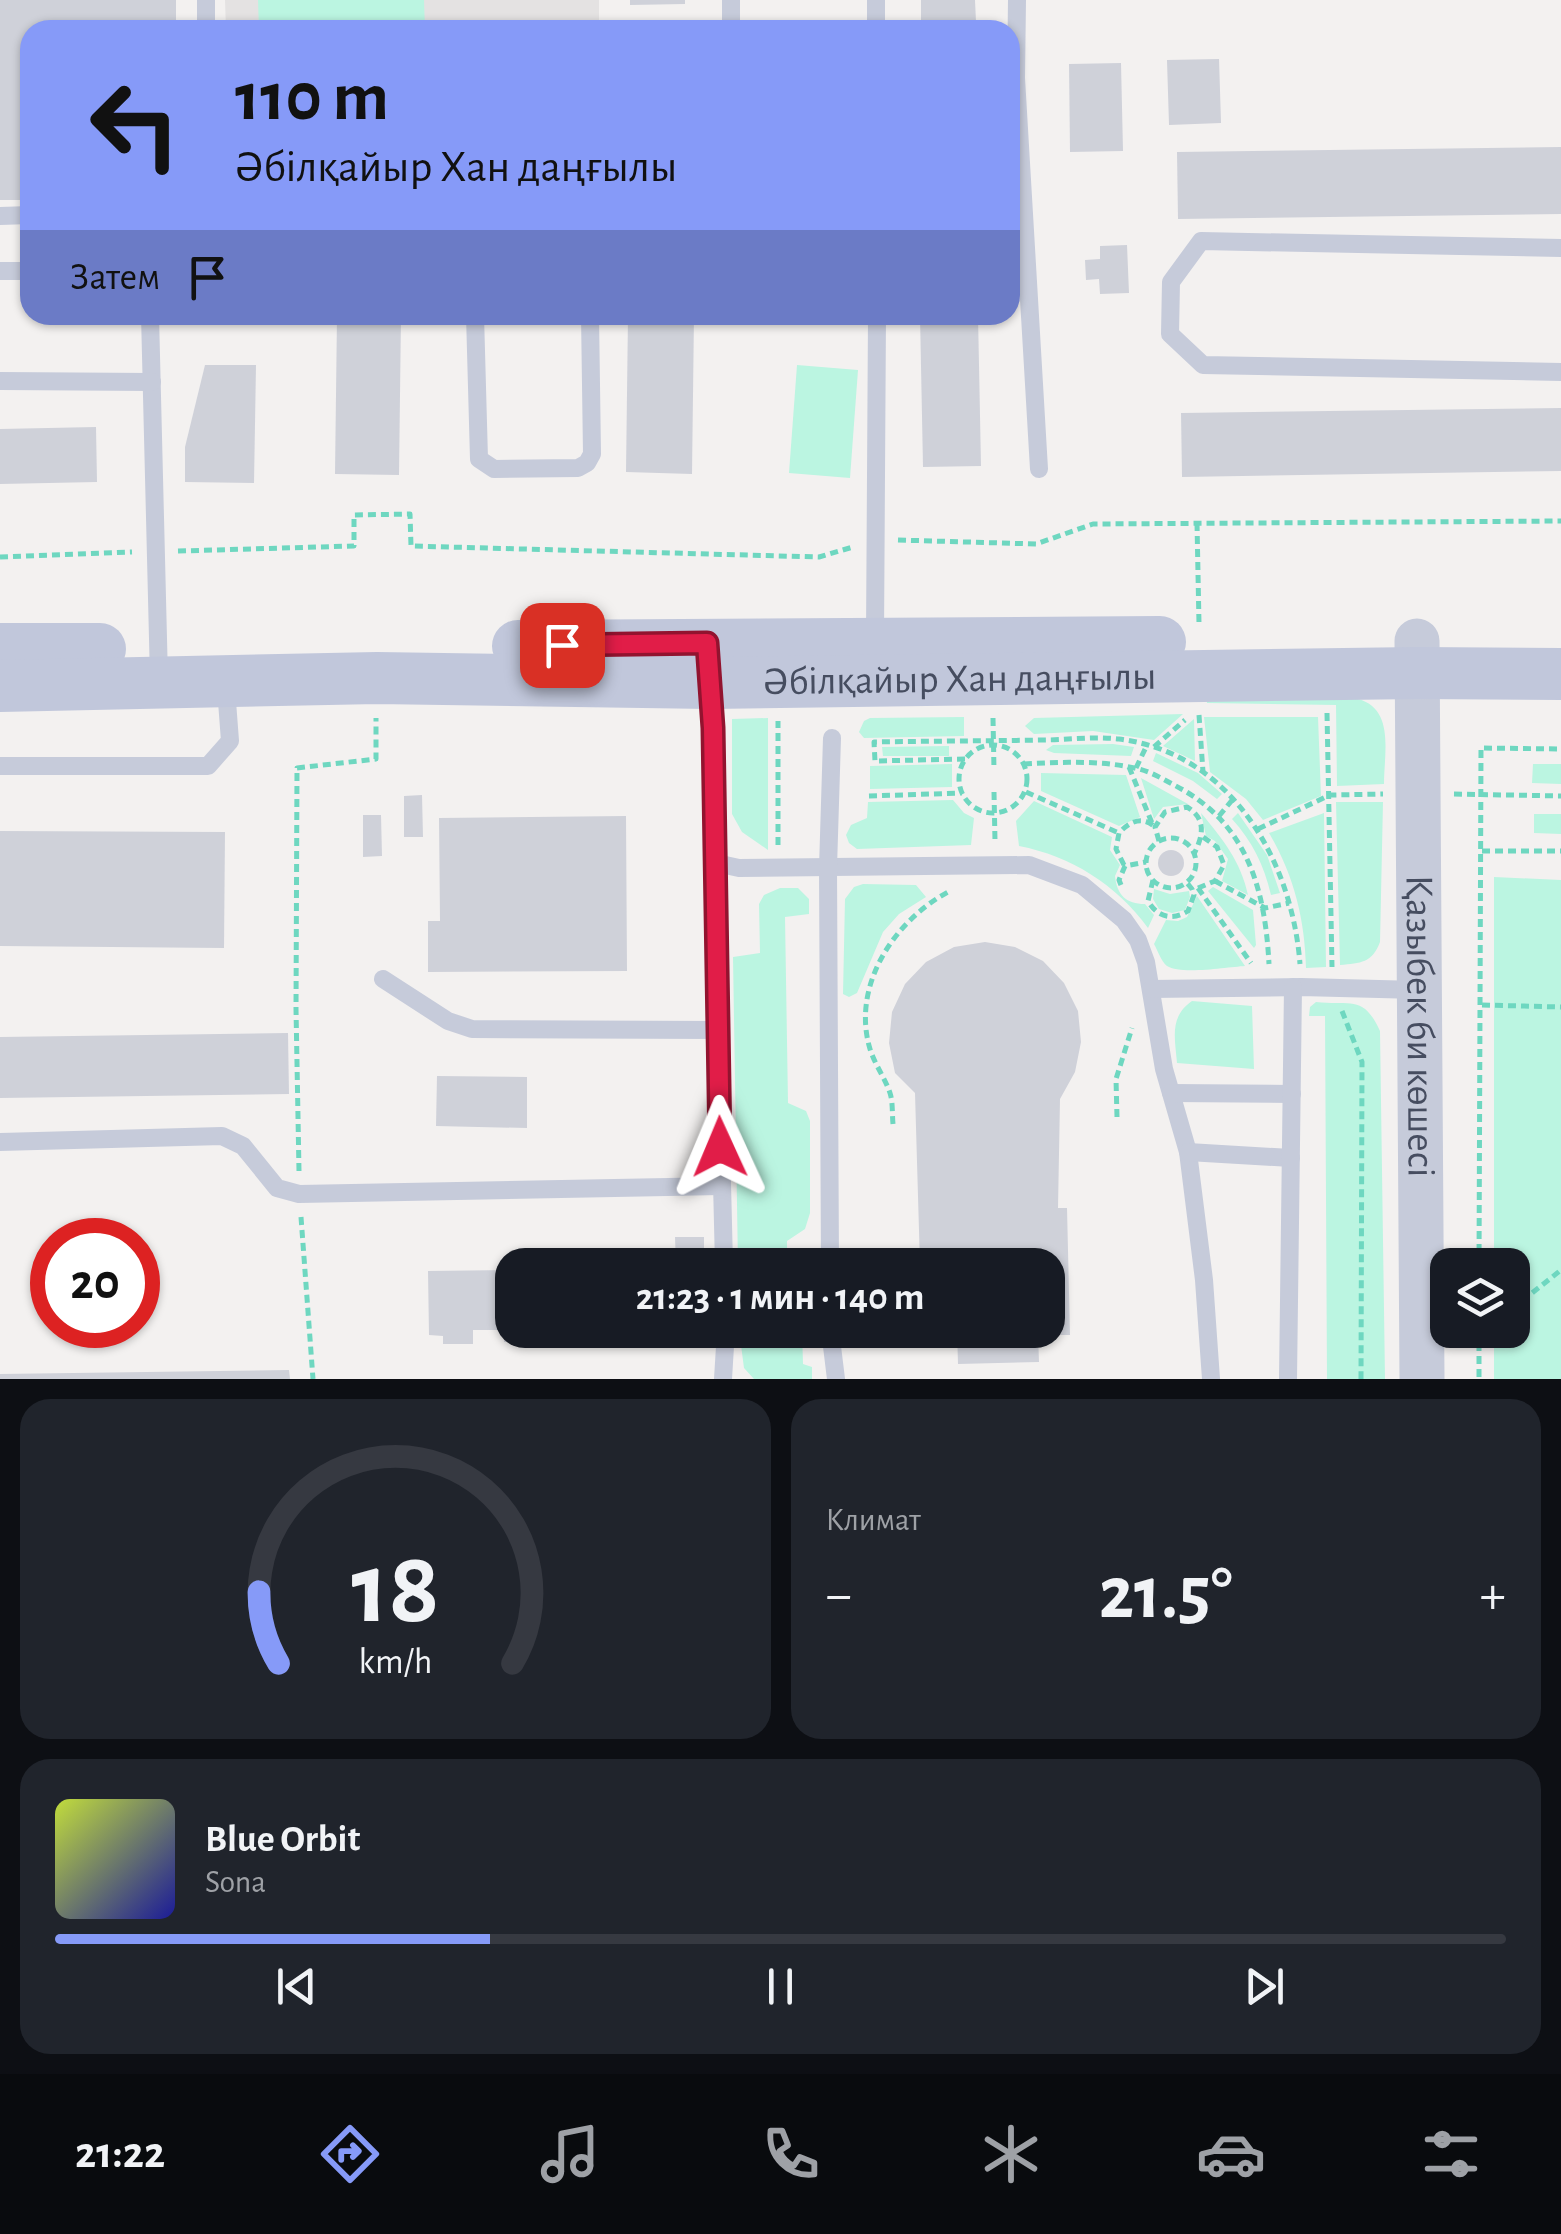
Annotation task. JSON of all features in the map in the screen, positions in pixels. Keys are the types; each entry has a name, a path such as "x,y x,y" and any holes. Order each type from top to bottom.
{"main road":[{"name":"Әбілқайыр Хан даңғылы","path":"0,649 159,666 709,663 1417,657 1561,640"},
{"name":"Әбілқайыр Хан даңғылы","path":"1417,657 1561,674"},
{"name":"Әбілқайыр Хан даңғылы","path":"0,686 159,666 226,681 709,663"}],"street":[{"name":"Қазыбек би көшесі","path":"1417,657 1422,1379"}],"lane":[{"path":"1020,183 1039,469"},
{"path":"1561,248 1202,241 1171,282 1170,334 1204,365 1561,372"},
{"path":"150,325 159,666"},
{"path":"475,325 479,459 494,469 511,469 578,468 592,454 590,325"},
{"path":"876,662 877,325"},
{"path":"0,382 152,382"},
{"path":"709,663 723,1248"},
{"path":"0,766 208,766 230,741 226,681"},
{"path":"830,1248 828,868 832,738"},
{"path":"716,863 739,868 1028,865 1082,885 1124,920 1138,940 1146,962 1171,1093 1188,1152 1204,1280 1211,1379"},
{"path":"382,979 448,1022 472,1029 719,1030"},
{"path":"1288,1379 1297,987"},
{"path":"1151,990 1419,990"},
{"path":"1171,1093 1292,1094"},
{"path":"0,1142 222,1136 243,1146 277,1188 300,1194 720,1186"},
{"path":"1188,1152 1291,1158"},
{"path":"723,1379 725,1348"},
{"path":"832,1348 836,1379"}],"path":[{"path":"0,558 354,546 354,514 410,514 411,546 818,557 877,539 1036,544 1093,524 1561,521"},
{"path":"1196,523 1199,624"},
{"path":"312,1379 300,1194 297,768 376,760 377,678"},
{"path":"1133,768 1150,746 1199,708 1203,772"},
{"path":"994,710 994,770"},
{"path":"778,713 778,854"},
{"path":"966,759 875,761 874,742 1117,739 1150,746 1203,772 1233,798 1276,860 1289,903 1297,987"},
{"path":"993,743 1012,750 1027,773 1025,792 1013,806 995,813 976,808 962,793 959,776 973,752 993,743"},
{"path":"1480,1248 1481,748 1561,750"},
{"path":"1024,764 1064,762 1133,768 1190,793 1218,816 1254,872 1265,908 1269,987"},
{"path":"1133,768 1160,842"},
{"path":"994,792 995,813"},
{"path":"1025,792 1119,834"},
{"path":"869,796 962,793"},
{"path":"1330,796 1333,988 1362,1062 1361,1379"},
{"path":"1218,816 1233,798"},
{"path":"1153,825 1164,812 1187,807 1200,817 1202,837 1194,854 1192,903 1181,916 1160,915 1144,902 1153,880"},
{"path":"1125,866 1116,849 1119,834 1135,821 1153,825"},
{"path":"1202,837 1222,855 1224,865 1215,881"},
{"path":"1194,854 1180,840 1160,842 1150,850 1146,862 1153,880 1165,887 1215,881 1265,908 1289,903"},
{"path":"1482,851 1561,851"},
{"path":"1125,866 1146,862"},
{"path":"1122,891 1119,880 1125,866"},
{"path":"892,1124 891,1096 870,1050 866,1002 882,957 897,933 930,902 960,886"},
{"path":"1191,886 1269,987"},
{"path":"1482,1005 1561,1007"},
{"path":"1117,1118 1116,1079 1133,1022"},
{"path":"1530,1295 1561,1270"},
{"path":"1479,1379 1480,1348"}],"shaded area":[{"path":"225,0 599,0 599,20 226,20"}],"green space":[{"path":"258,0 424,0 425,20 259,20"},
{"path":"797,365 858,370 850,478 789,473"},
{"path":"1206,697 1358,699 1370,704 1378,712 1385,734 1384,784 1337,786 1336,705 1207,703"},
{"path":"1183,714 1154,740 1093,731 1034,734 1025,726 1034,718"},
{"path":"964,717 964,736 864,738 859,732 870,718"},
{"path":"1204,717 1318,717 1321,796 1263,820 1246,799 1210,772"},
{"path":"768,718 768,850 742,832 732,814 732,719"},
{"path":"1194,719 1195,761 1163,746"},
{"path":"1053,745 1134,747 1131,756 1046,750"},
{"path":"949,746 949,756 883,756 882,747"},
{"path":"1156,753 1198,773 1222,794 1217,799 1193,781 1153,761"},
{"path":"952,764 952,787 870,789 870,766"},
{"path":"1533,764 1561,764 1561,784 1532,783"},
{"path":"1041,773 1126,775 1140,817 1119,826 1041,791"},
{"path":"1141,778 1188,804 1163,807 1154,819"},
{"path":"953,800 974,818 971,845 857,849 846,835 851,825 867,818 868,802"},
{"path":"1034,801 1112,837 1110,850 1120,865 1115,876 1118,888 1128,900 1145,904 1154,915 1148,928 1122,898 1091,875 1057,857 1019,846 1016,821"},
{"path":"1336,802 1383,802 1380,942 1365,961 1340,965"},
{"path":"1201,813 1230,851 1248,895 1222,881 1228,859 1215,841 1206,836"},
{"path":"1238,813 1267,855 1280,893 1271,895 1256,854 1232,819"},
{"path":"1324,813 1326,967 1306,968 1296,898 1269,833"},
{"path":"1534,814 1561,814 1561,834 1534,833"},
{"path":"1494,877 1561,880 1561,1379 1494,1379 1494,1348 1530,1348 1530,1248 1494,1248"},
{"path":"916,885 926,897 899,914 883,932 857,993 849,997 843,994 845,899 854,887"},
{"path":"1213,887 1253,910 1254,948 1208,891"},
{"path":"780,888 798,888 809,899 809,914 785,917 788,1103 806,1111 810,1121 810,1213 805,1229 787,1241 787,1248 738,1248 733,957 760,953 759,904 764,895"},
{"path":"1154,889 1170,894 1189,891 1185,910 1172,913 1159,909 1153,899"},
{"path":"1197,896 1245,966 1183,970 1163,961 1154,944 1166,920 1187,917"},
{"path":"1192,1001 1252,1006 1254,1069 1177,1063 1177,1021"},
{"path":"1316,1002 1362,1007 1380,1031 1385,1379 1327,1379 1325,1016 1309,1016 1310,1007"},
{"path":"741,1348 803,1348 803,1364 812,1367 812,1379 754,1379 744,1368"}],"building":[{"path":"0,0 176,0 176,20 20,20 20,200 0,200"},
{"path":"630,0 685,0 685,4 630,5"},
{"path":"921,0 975,0 976,20 921,20"},
{"path":"1219,59 1221,123 1169,125 1167,60"},
{"path":"1121,63 1123,151 1070,152 1069,64"},
{"path":"1561,147 1561,214 1178,219 1177,152"},
{"path":"1127,245 1129,293 1100,294 1099,279 1086,280 1085,260 1100,259 1100,246"},
{"path":"337,325 401,325 399,475 335,474"},
{"path":"628,325 694,325 692,474 626,472"},
{"path":"920,325 978,325 981,466 923,467"},
{"path":"205,365 256,365 254,483 185,482 185,447"},
{"path":"1561,408 1561,471 1182,477 1181,413"},
{"path":"96,427 97,482 0,484 0,429"},
{"path":"422,795 423,837 404,837 404,796"},
{"path":"363,815 381,815 382,856 363,857"},
{"path":"626,816 627,971 428,972 428,921 440,921 439,818"},
{"path":"0,831 225,832 224,948 0,946"},
{"path":"1171,850 1180,854 1184,863 1180,872 1171,876 1162,872 1158,863 1162,854"},
{"path":"985,942 1015,947 1043,961 1064,983 1078,1011 1081,1042 1075,1072 1060,1099 1058,1208 1067,1208 1070,1335 1065,1335 1065,1248 920,1248 915,1093 895,1073 889,1043 892,1012 905,984 926,962 954,947"},
{"path":"288,1033 289,1094 0,1098 0,1037"},
{"path":"437,1076 527,1077 527,1128 436,1126"},
{"path":"675,1237 704,1237 704,1248 675,1248"},
{"path":"495,1270 495,1330 473,1330 473,1344 443,1344 443,1336 429,1335 428,1271"},
{"path":"958,1348 1038,1348 1039,1362 958,1364"},
{"path":"289,1370 290,1379 0,1379 0,1374"}],"route":[{"path":"562,645 707,643 713,728 720,1147"}]}
